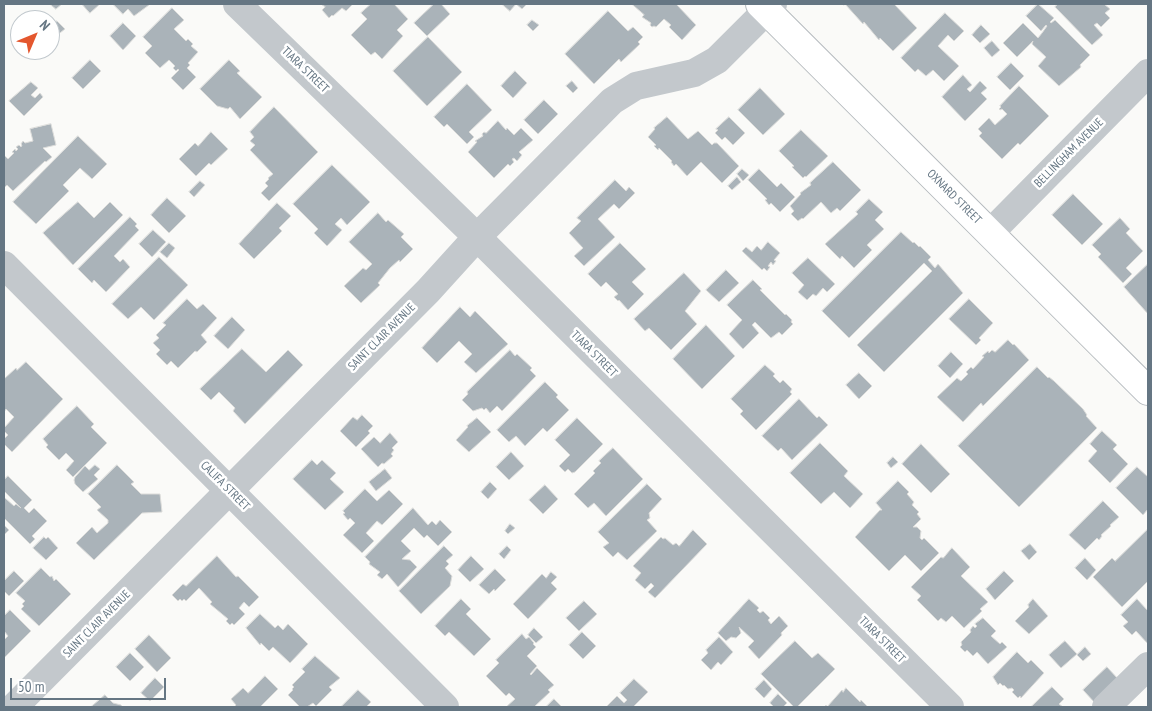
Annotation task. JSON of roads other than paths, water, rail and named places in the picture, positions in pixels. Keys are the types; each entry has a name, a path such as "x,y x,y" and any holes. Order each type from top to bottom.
{"main road":[{"name":"OXNARD STREET","path":"767,6 1148,391"}],"street":[{"name":"TIARA STREET","path":"237,4 477,237 950,707"},
{"name":"SAINT CLAIR AVENUE","path":"14,707 428,291 477,237 612,101 636,86 694,73 717,60 767,6"},
{"name":"BELLINGHAM AVENUE","path":"990,233 1148,73"},
{"name":"CALIFA STREET","path":"4,265 445,707"},
{"path":"1106,707 1148,666"}]}
